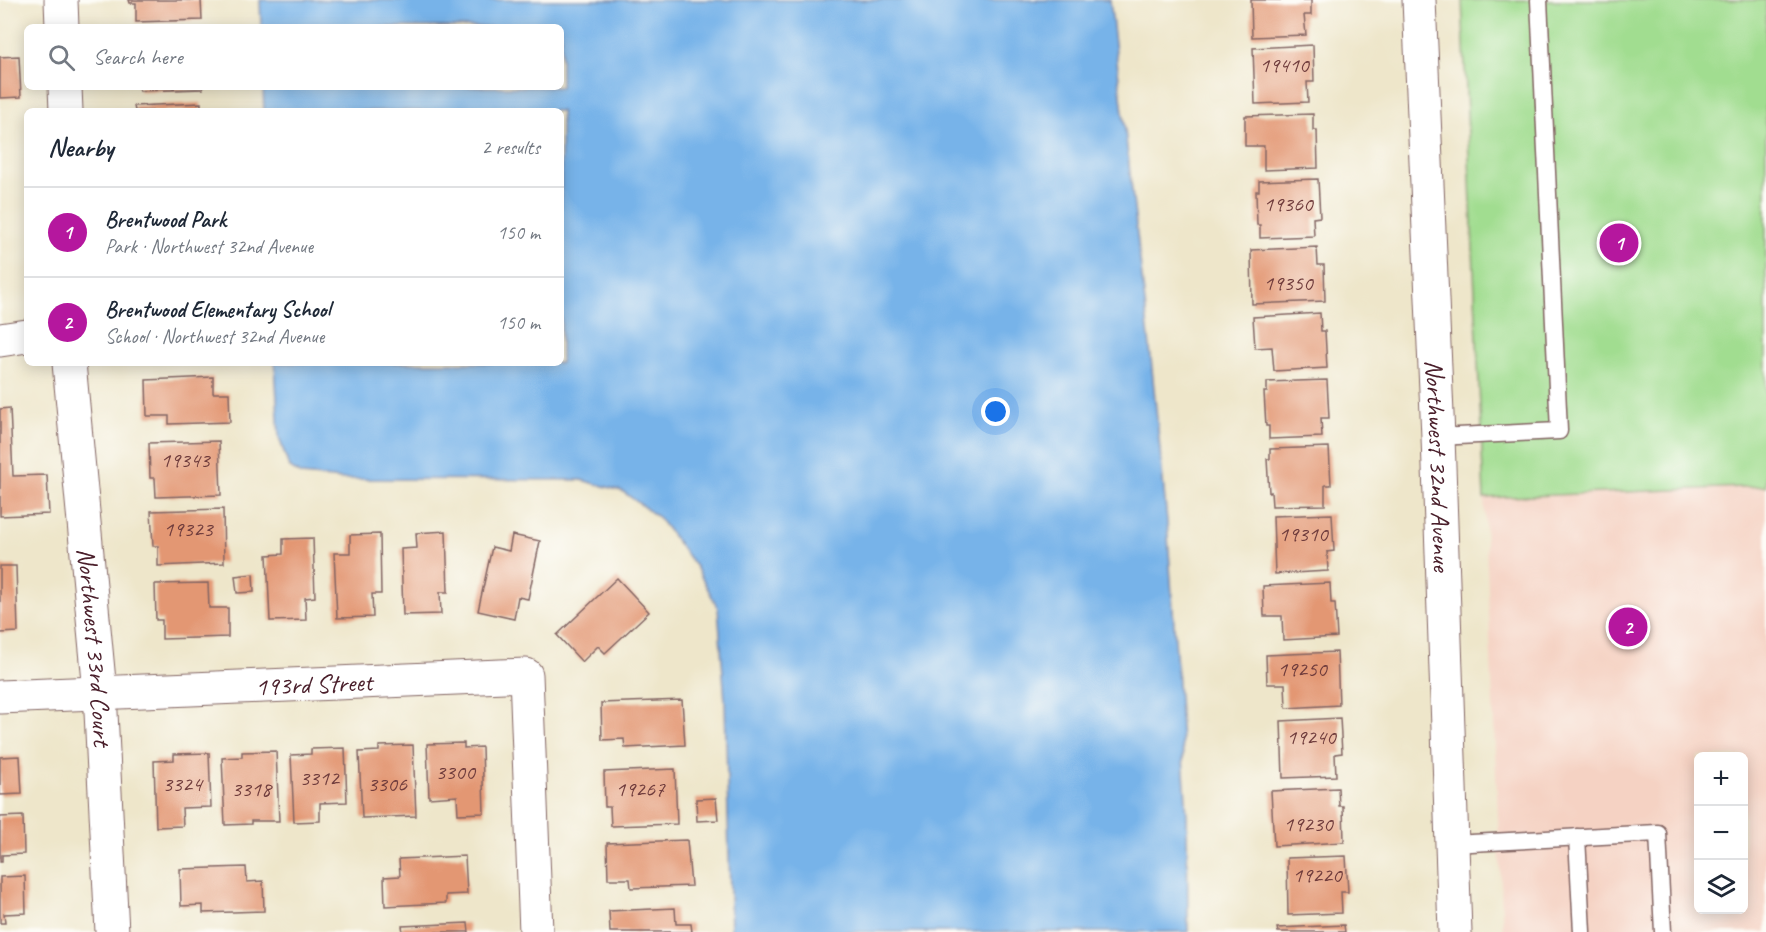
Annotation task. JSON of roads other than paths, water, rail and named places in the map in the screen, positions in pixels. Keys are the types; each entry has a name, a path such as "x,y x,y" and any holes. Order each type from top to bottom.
{"street":[{"path":"61,0 62,24"},
{"name":"Northwest 32nd Avenue","path":"1419,0 1438,437 1455,932"},
{"path":"65,90 66,108"},
{"path":"0,340 24,336"},
{"name":"Northwest 33rd Court","path":"69,366 100,692 112,932"},
{"name":"193rd Street","path":"0,697 526,675 536,932"}],"lane":[{"path":"1438,437 1559,431 1539,0"},
{"path":"1452,844 1658,833 1663,932"},
{"path":"1577,837 1582,932"}],"water":[{"path":"260,0 1110,0 1149,338 1167,521 1187,816 1188,932 731,932 725,701 718,608 696,567 659,518 622,491 581,480 342,479 301,475 289,467 279,437 275,366 564,366 564,108 264,108 263,90 564,90 564,24 261,24"}],"place":[{"name":"Brentwood Park","path":"1619,243"},
{"name":"Brentwood Elementary School","path":"1628,627"}]}
